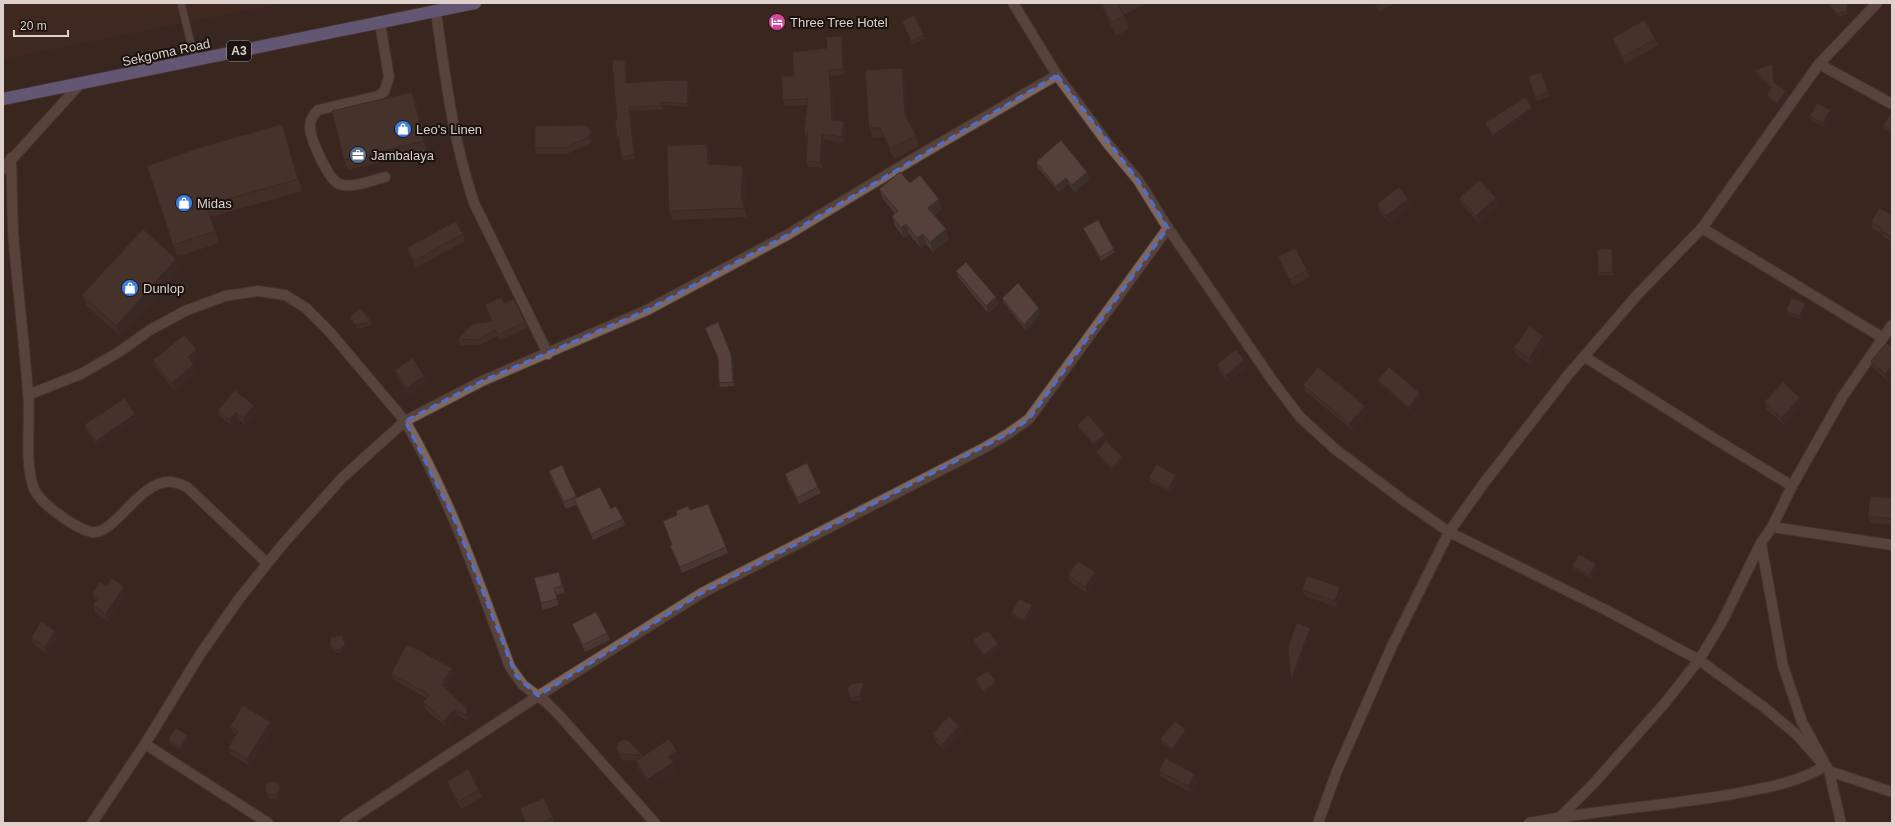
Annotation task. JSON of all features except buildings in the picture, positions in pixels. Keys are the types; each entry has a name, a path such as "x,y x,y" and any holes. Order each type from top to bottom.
{"highway":[{"name":"Sekgoma Road","path":"3,99 475,3"}],"street":[{"path":"1013,3 1057,75 1108,144 1138,180 1168,228 1272,380 1300,417 1348,458 1403,500 1449,532 1608,611 1699,660 1765,708 1797,735 1827,768 1892,792"},
{"path":"1318,823 1337,771 1391,648 1449,532 1484,483 1568,375 1638,294 1702,228 1819,64 1877,3"},
{"path":"436,12 448,98 458,150 469,188 474,203 548,354"},
{"path":"380,23 389,77 384,92 378,96 318,110 313,116 310,126 311,137 321,158 333,179 338,184 346,185 385,177"},
{"path":"1819,64 1892,104"},
{"path":"92,823 145,744 201,653 238,599 267,563 342,478 405,421 482,381 548,354 647,310 787,235 1057,75"},
{"path":"3,169 11,158 80,84"},
{"path":"11,158 13,230 28,395 30,470 33,487 38,497 54,510 85,529 92,532 103,531 148,489 162,483 173,482 191,490 267,563"},
{"path":"345,823 538,696 702,593 984,448 1029,419 1168,228"},
{"path":"1702,228 1883,338"},
{"path":"28,395 81,374 119,352 150,330 185,311 225,296 258,291 285,295 306,308 329,331 405,421 419,445 455,521 510,667 523,685 559,715 656,823"},
{"path":"1557,820 1595,782 1664,704 1699,660 1722,622 1761,543 1772,526 1792,486 1843,396 1892,326"},
{"path":"1585,357 1715,440 1792,486"},
{"path":"1772,526 1892,545"},
{"path":"1761,543 1783,666 1802,722 1827,768 1841,823"},
{"path":"145,744 268,823"},
{"path":"1529,823 1710,798 1768,788 1827,768"}],"lane":[{"path":"181,3 195,60"}],"highlighted area":[{"path":"1057,75 1138,180 1168,228 1029,419 1008,434 702,593 538,696 516,676 455,521 405,421 482,381 647,310 787,235"}],"shaded area":[{"path":"3,3 283,3 3,59"}],"place":[{"name":"Three Tree Hotel","path":"777,22"},
{"name":"Leo's Linen","path":"403,129"},
{"name":"Jambalaya","path":"358,155"},
{"name":"Midas","path":"184,203"},
{"name":"Dunlop","path":"130,288"}]}
